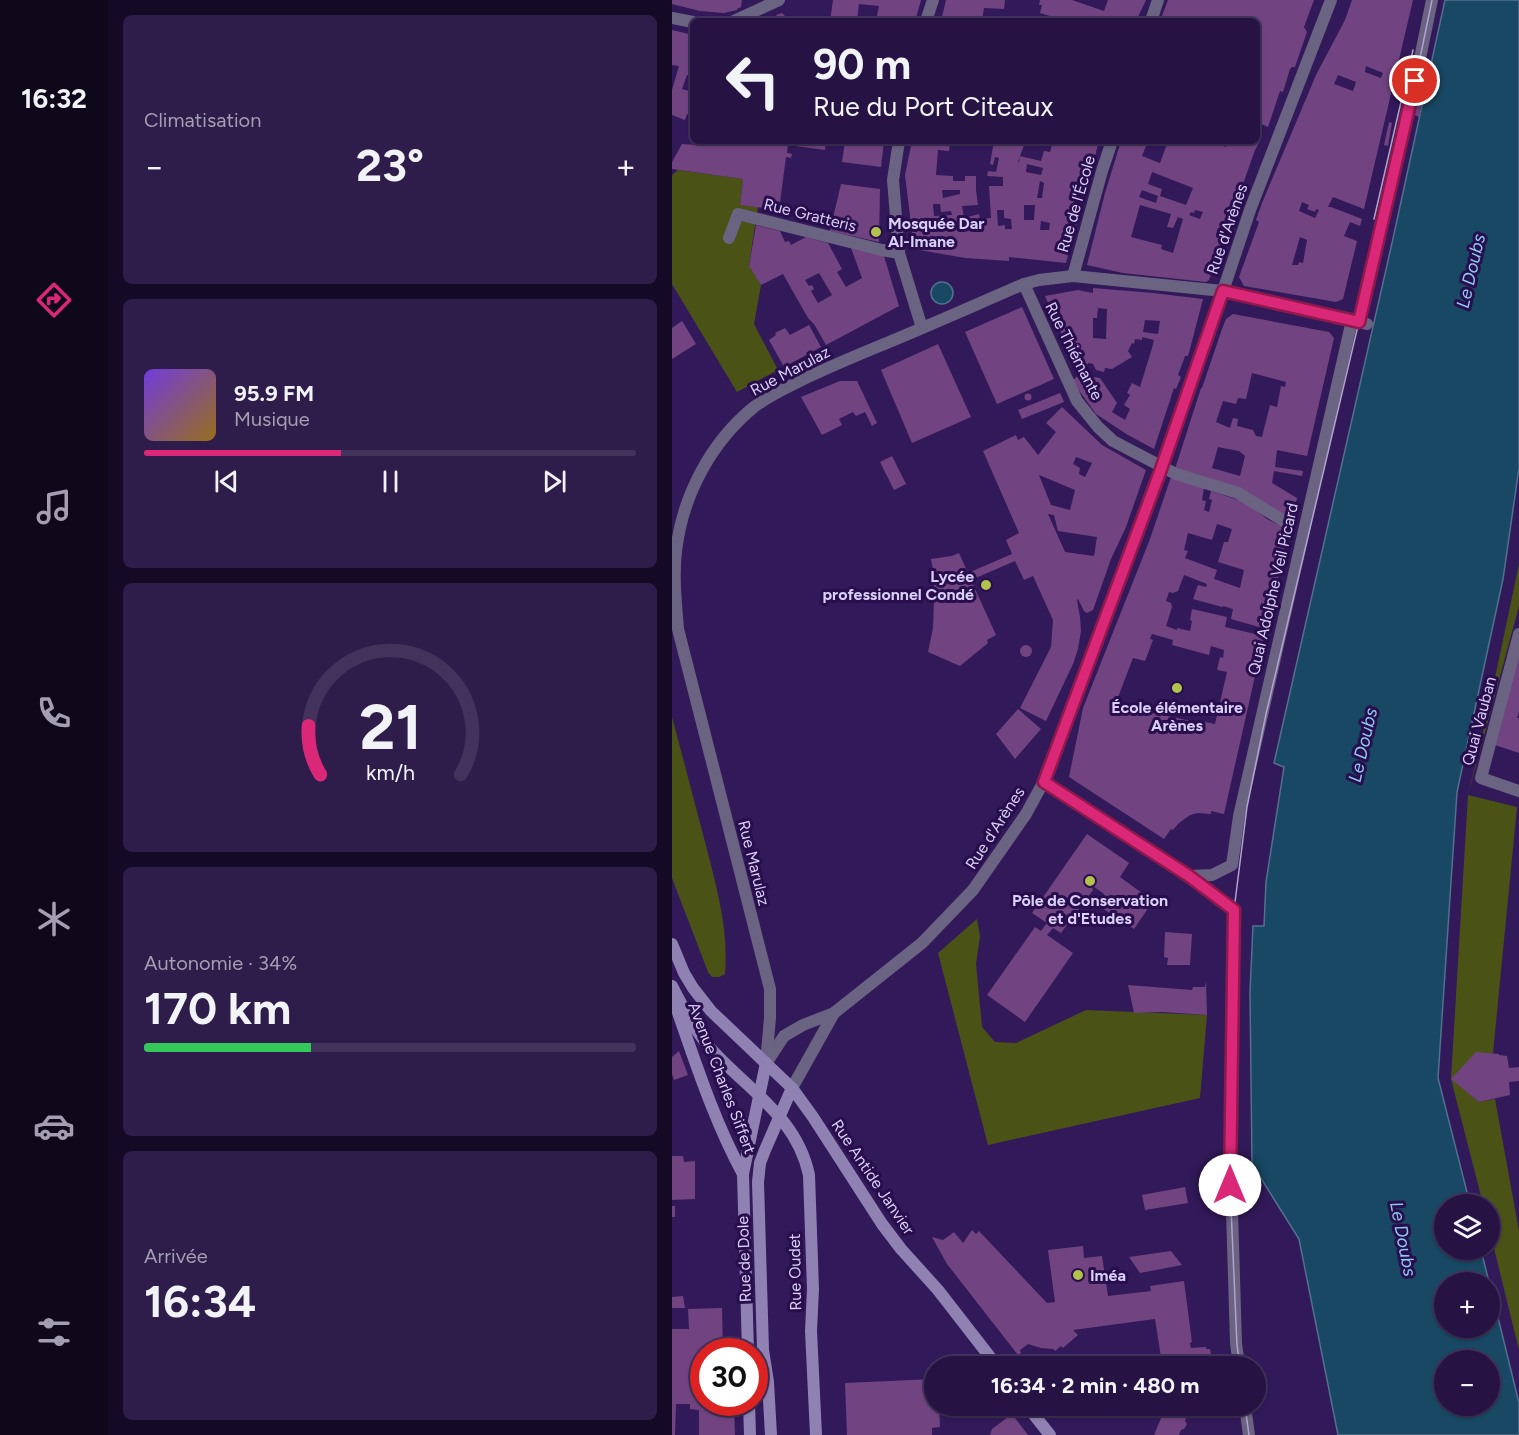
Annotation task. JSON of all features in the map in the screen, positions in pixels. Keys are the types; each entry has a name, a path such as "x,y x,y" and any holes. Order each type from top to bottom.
{"main road":[{"name":"Avenue Charles Siffert","path":"672,944 684,973 711,1011 792,1088"},
{"name":"Avenue Charles Siffert","path":"672,986 695,1027 709,1046 780,1116"},
{"name":"Avenue Charles Siffert","path":"672,994 696,1065 743,1174"},
{"name":"Rue de Dole","path":"748,1338 743,1174 766,1063"},
{"name":"Rue de Dole","path":"771,1435 768,1382 763,1350 758,1182 760,1163 792,1088"},
{"name":"Rue Antide Janvier","path":"792,1088 882,1224 938,1290 989,1356"},
{"name":"Rue Oudet","path":"780,1116 798,1142 808,1175 816,1435"},
{"path":"749,1416 750,1435"},
{"path":"1035,1416 1050,1435"}],"street":[{"path":"740,18 779,0"},
{"path":"927,18 933,0"},
{"path":"1152,18 1158,0"},
{"name":"Rue d'Arènes","path":"766,1063 784,1036 803,1025 834,1013 922,943 973,890 1026,814 1044,782 1161,467 1250,210 1331,0"},
{"name":"Quai Adolphe Veil Picard","path":"1189,876 1212,875 1232,865 1239,816 1359,322 1411,102 1432,0"},
{"path":"672,18 690,21"},
{"path":"899,144 893,180 899,253 922,328"},
{"name":"Rue de l'École","path":"1073,276 1111,144"},
{"name":"Rue Gratteris","path":"729,238 738,214 899,253"},
{"name":"Rue Marulaz","path":"766,1063 770,989 678,629 675,588 680,527 693,486 717,445 756,406 789,386 1024,284 1039,280 1073,276 1223,291 1359,322"},
{"name":"Rue Thiémante","path":"1024,284 1077,400 1098,427 1113,441 1176,474 1238,493 1284,521"},
{"name":"Quai Vauban","path":"1519,634 1481,778 1519,791"},
{"path":"1044,782 1189,876 1234,910 1230,1185 1238,1356"},
{"name":"Rue d'Arènes","path":"792,1088 834,1013"},
{"path":"1246,1416 1249,1435"}],"green space":[{"path":"678,170 743,179 740,205 758,207 749,265 761,285 754,324 778,370 737,392 672,284 672,175"},
{"path":"1519,564 1519,606 1468,795 1488,711"},
{"path":"672,717 721,907 726,957 725,974 719,977 712,977 708,972 672,878"},
{"path":"1468,795 1517,807 1493,1053 1476,1053 1452,1079 1479,1102 1495,1099 1519,1231 1519,1350 1497,1260 1500,1260 1500,1194 1480,1194 1451,1079"},
{"path":"977,919 980,936 976,964 982,1027 995,1042 1016,1043 1086,1010 1207,1015 1200,1098 988,1145 938,953"}],"water":[{"name":"Le Doubs","path":"1445,0 1519,0 1519,468 1503,579 1457,792 1438,1078 1467,1194 1434,1194 1434,1260 1484,1260 1486,1272 1434,1272 1434,1338 1500,1338 1500,1326 1519,1403 1519,1435 1338,1435 1299,1239 1252,1164 1250,992 1253,926 1264,926 1266,882 1284,767 1274,763"},
{"path":"942,282 950,285 953,293 950,301 942,304 934,301 931,293 934,285"}],"building":[{"path":"672,0 742,0 741,7 737,10 724,13 700,11 672,4"},
{"path":"833,0 921,0 916,18 877,18 879,6 859,4 857,18 830,18"},
{"path":"946,0 1005,0 1004,9 984,8 982,18 942,18"},
{"path":"1040,0 1072,0 1104,11 1108,0 1146,0 1137,18 1057,18 1040,13 1042,5 1039,5"},
{"path":"1168,0 1314,0 1304,27 1307,32 1295,67 1290,69 1283,92 1280,91 1268,127 1260,123 1260,18 1161,18"},
{"path":"1352,0 1413,0 1364,209 1333,197 1328,207 1362,219 1360,226 1350,222 1344,236 1357,241 1343,299 1336,302 1244,286 1239,277 1259,222 1256,220 1262,203 1316,75 1345,20","holes":["1366,66 1383,73 1381,78 1365,72","1338,75 1356,82 1353,91 1334,84","1302,202 1309,205 1307,209 1315,212 1316,209 1319,210 1315,218 1299,211","1300,237 1307,240 1303,263 1292,265"]},
{"path":"782,13 787,18 779,18 776,15"},
{"path":"672,30 690,34 690,76 687,75 682,89 690,91 690,115 687,114 685,120 672,115 672,90 679,66 672,65"},
{"path":"1420,87 1424,89 1419,117 1415,115"},
{"path":"1389,122 1392,123 1388,146 1384,145"},
{"path":"682,144 826,144 825,150 788,145 787,153 792,154 791,158 786,157 779,210 740,205 743,179 672,169 672,162"},
{"path":"845,144 884,144 881,167 842,162"},
{"path":"911,144 950,144 949,151 938,150 936,175 953,176 953,181 965,181 965,176 976,176 978,205 962,206 964,218 979,214 980,219 991,218 989,186 1003,186 1003,177 987,176 988,171 996,172 999,158 995,157 993,165 990,164 993,144 1029,144 1029,146 1024,145 1020,156 1041,161 1044,151 1050,152 1052,144 1098,144 1066,263 1009,257 1009,261 965,258 914,249 905,175","holes":["1027,164 1043,168 1041,175 1026,172","1040,181 1044,183 1042,198 1037,198","942,190 960,190 960,194 943,198","933,204 940,204 941,212 951,211 952,215 934,216","1024,205 1035,205 1034,220 1024,220","997,210 1004,210 1004,218 1011,219 1012,229 1005,229 1005,225 998,226","1041,221 1050,223 1049,230 1040,230"]},
{"path":"1120,144 1147,144 1142,156 1160,163 1167,144 1218,144 1226,147 1227,144 1258,144 1209,280 1206,282 1123,273 1087,265","holes":["1152,172 1193,188 1186,205 1160,196 1162,189 1148,184","1142,190 1158,196 1156,203 1139,197","1140,205 1171,214 1167,227 1173,228 1178,217 1183,219 1173,253 1161,249 1162,245 1131,237","1195,210 1203,212 1200,219 1189,215"]},
{"path":"841,184 880,189 879,242 830,231"},
{"path":"756,225 780,231 785,242 789,241 791,245 806,237 828,243 842,269 837,272 846,287 862,278 851,248 884,256 899,306 826,345 783,274 761,285 749,266","holes":["819,273 832,295 818,303 811,291 814,289 812,285 809,286 805,280"]},
{"path":"1093,288 1203,299 1188,356 1185,356 1178,375 1181,377 1176,389 1174,388 1154,449 1096,414 1072,381 1079,375 1100,378 1117,403 1112,412 1125,420 1130,409 1124,405 1130,395 1127,393 1132,383 1140,387 1154,340 1142,337 1142,340 1135,339 1128,351 1132,357 1112,369 1105,368 1104,372 1096,370 1093,364 1089,363 1085,366 1078,364 1079,360 1072,358 1045,296 1078,290 1093,293","holes":["1098,308 1107,309 1106,339 1093,338 1093,318 1097,318","1145,320 1160,321 1158,334 1143,332"]},
{"path":"1022,307 1054,379 997,404 965,332"},
{"path":"1233,314 1329,332 1334,338 1307,456 1277,450 1275,467 1303,471 1302,476 1274,471 1272,483 1297,498 1292,519 1240,489 1175,469 1226,319","holes":["1252,373 1286,382 1285,387 1281,386 1277,407 1270,405 1262,437 1256,436 1253,430 1237,426 1238,419 1233,418 1230,428 1216,422 1223,401 1236,404 1238,398 1246,399","1218,447 1239,451 1245,456 1240,476 1212,468"]},
{"path":"682,321 696,344 672,359 672,328"},
{"path":"809,325 821,347 784,367 769,340 776,335 775,333 785,328 790,335"},
{"path":"938,344 971,417 912,443 881,370"},
{"path":"840,381 857,381 877,423 872,426 865,412 856,416 853,412 839,419 842,425 822,435 801,397"},
{"path":"1028,393 1032,397 1028,401 1024,397"},
{"path":"1060,393 1064,402 1022,419 1018,410"},
{"path":"1062,407 1102,445 1146,470 1093,610 1087,613 1077,600 1081,631 1078,649 1046,721 1020,708 1051,647 1053,620 1033,576 1024,580 1015,561 971,580 996,635 987,640 988,643 960,666 928,652 933,628 934,599 931,559 959,553 968,573 1012,554 1006,540 1019,533 983,451 1016,435 1018,440 1024,437 1038,455 1056,432 1046,423","holes":["1076,457 1092,463 1085,477 1079,474 1080,468 1073,464","1039,475 1075,490 1070,510 1051,505","1048,514 1054,515 1058,531 1097,537 1094,556 1065,552"]},
{"path":"892,456 906,484 894,490 880,462"},
{"path":"1171,477 1204,488 1202,500 1206,501 1204,510 1209,512 1212,500 1209,499 1211,491 1247,503 1267,519 1289,530 1266,629 1231,619 1233,609 1193,599 1198,585 1206,587 1207,584 1184,575 1178,591 1169,592 1166,601 1171,603 1172,607 1166,626 1190,631 1192,609 1227,617 1225,627 1264,636 1224,814 1211,811 1211,814 1190,815 1173,830 1171,829 1164,839 1069,777 1083,708 1150,539","holes":["1217,524 1232,529 1228,542 1224,542 1218,562 1244,570 1240,588 1214,579 1217,570 1185,558 1188,551 1184,550 1188,533 1212,540","1152,634 1173,640 1172,645 1209,655 1211,646 1224,650 1217,670 1227,672 1215,724 1205,722 1205,724 1115,705 1133,658 1145,661 1153,640 1150,639","1156,721 1173,724 1173,729 1154,725"]},
{"path":"1028,645 1032,651 1028,657 1024,657 1020,649"},
{"path":"1519,655 1519,712 1517,718 1519,718 1519,753 1492,744"},
{"path":"1018,709 1041,729 1015,759 996,734"},
{"path":"1087,834 1129,863 1120,877 1153,901 1134,929 1099,906 1104,894 1093,886 1093,890 1061,933 1053,928 1047,935 1073,953 1025,1022 987,995 1035,927 1041,931 1047,923 1032,913"},
{"path":"1165,932 1192,934 1190,965 1167,965 1168,958 1164,957"},
{"path":"1206,981 1207,1015 1134,1013 1128,985 1192,990 1193,987 1205,987"},
{"path":"679,1051 688,1075 674,1080 672,1057"},
{"path":"1476,1052 1507,1056 1509,1068 1519,1067 1519,1081 1509,1082 1510,1095 1479,1102 1451,1079"},
{"path":"672,1156 683,1156 684,1162 695,1161 695,1199 672,1200"},
{"path":"1185,1187 1188,1203 1145,1210 1142,1195"},
{"path":"672,1206 675,1206 675,1217 672,1217"},
{"path":"972,1230 976,1234 979,1231 1047,1303 1055,1302 1048,1250 1083,1246 1084,1258 1102,1256 1108,1296 1151,1291 1150,1286 1184,1281 1191,1348 1206,1347 1210,1349 1211,1356 1161,1356 1155,1319 1073,1330 1078,1335 1063,1348 1061,1346 1055,1351 1028,1344 1020,1350 1021,1353 1018,1355 947,1264 932,1237 943,1240 954,1232 963,1243"},
{"path":"1171,1251 1182,1265 1140,1273 1129,1257"},
{"path":"683,1296 685,1308 672,1308 672,1297"},
{"path":"722,1308 723,1338 690,1338 690,1404 676,1404 675,1435 672,1435 672,1329 689,1329 688,1309"},
{"path":"924,1379 924,1416 939,1416 940,1427 932,1428 932,1435 847,1435 845,1383"},
{"path":"699,1416 734,1416 735,1435 699,1435"},
{"path":"1009,1416 1014,1416 1028,1435 990,1435 992,1429"},
{"path":"1162,1416 1187,1416 1185,1421 1187,1424 1179,1435 1154,1435"}],"tram line":[{"path":"1239,1356 1230,1185 1234,910 1247,807 1266,714 1411,102 1432,0"},
{"path":"1374,219 1413,50"},
{"path":"1246,1416 1249,1435"}],"place":[{"name":"Mosquée Dar Al-Imane","path":"876,232"},
{"name":"Lycée professionnel Condé","path":"986,585"},
{"name":"École élémentaire Arènes","path":"1177,688"},
{"name":"Pôle de Conservation et d'Etudes","path":"1090,881"},
{"name":"Iméa","path":"1078,1275"}],"route":[{"path":"1230,1185 1234,910 1189,876 1044,782 1160,472 1223,291 1359,322 1415,81"}]}
